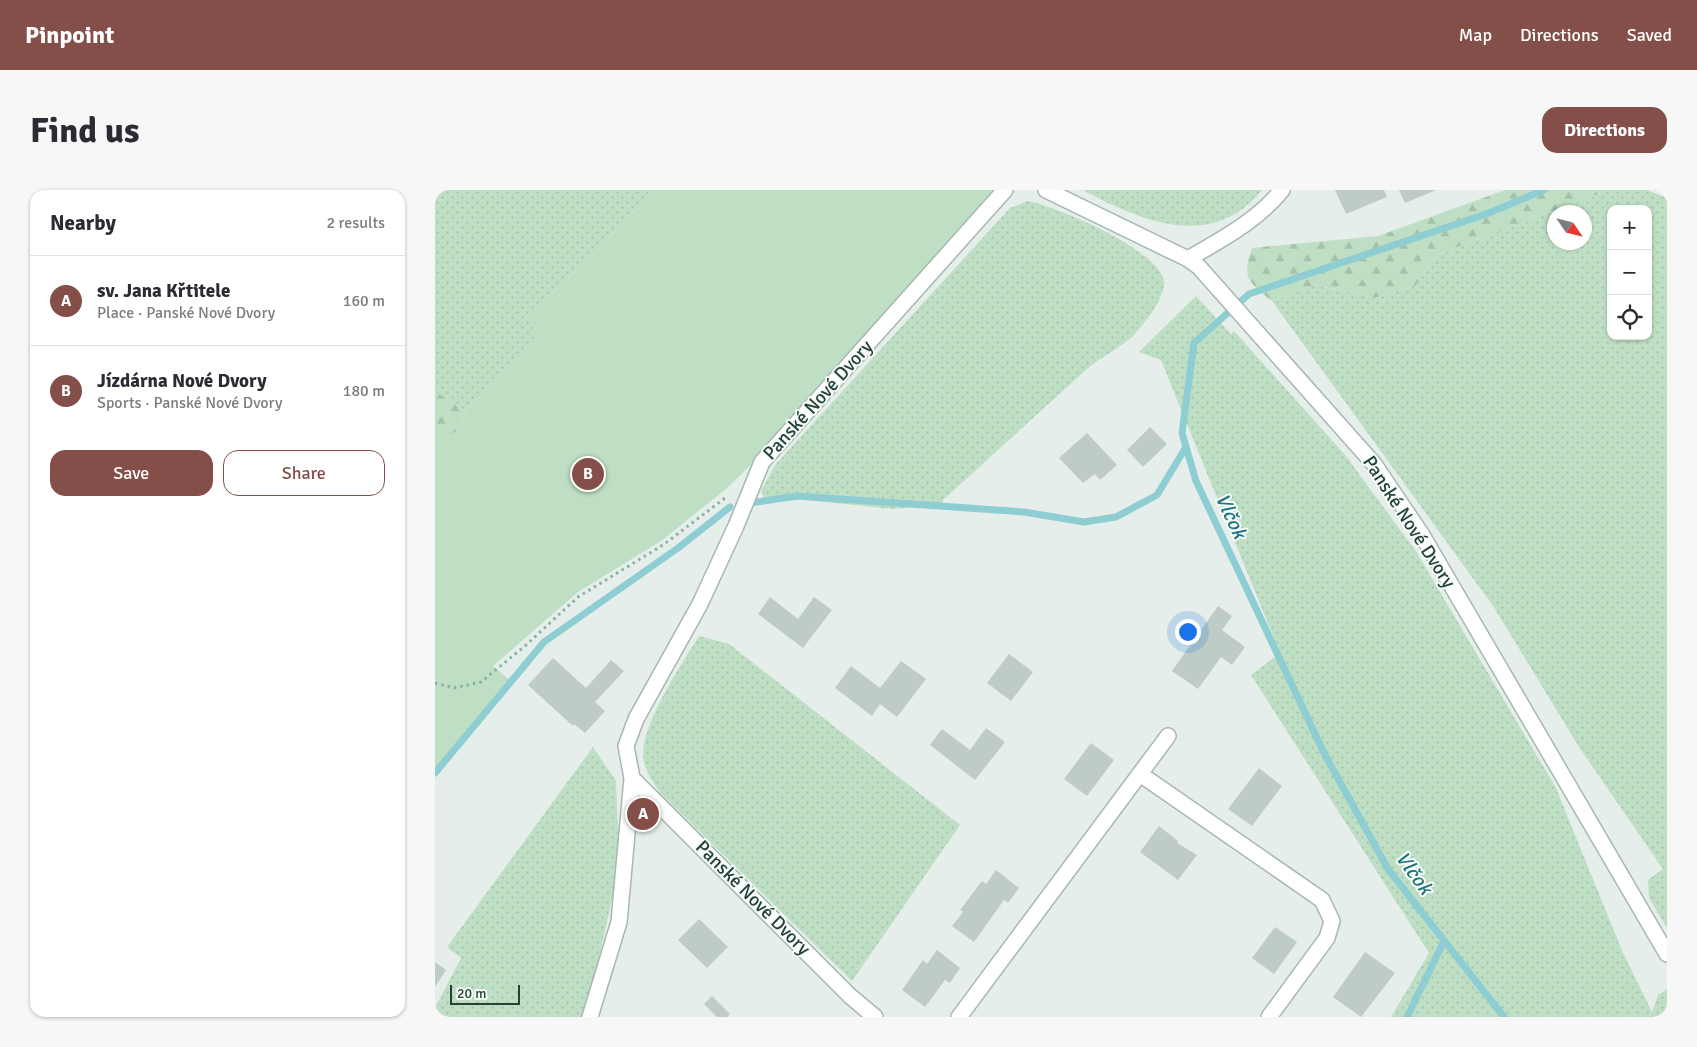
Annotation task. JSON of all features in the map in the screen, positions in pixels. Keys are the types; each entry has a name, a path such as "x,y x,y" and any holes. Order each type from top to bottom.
{"street":[{"name":"Panské Nové Dvory","path":"590,1017 619,922 632,778 626,746 636,720 700,604 736,526 761,462 1005,190"},
{"name":"Panské Nové Dvory","path":"1046,190 1188,258 1213,282 1374,464 1421,535 1667,954"},
{"path":"1188,258 1228,236 1267,208 1281,190"},
{"path":"959,1017 1168,736"},
{"path":"1140,774 1321,900 1332,920 1327,938 1269,1017"},
{"name":"Panské Nové Dvory","path":"632,778 850,996 875,1017"}],"path":[{"path":"435,683 454,688 481,682 525,646 578,597 663,544 729,494"}],"green space":[{"path":"435,190 653,190 589,259 525,317 541,338 465,411 435,391"},
{"path":"653,190 996,190 756,460 726,489 661,541 578,592 493,666 511,681 435,768 435,447 462,427 465,411 541,338 525,317 589,259"},
{"path":"1083,190 1262,190 1242,209 1221,221 1199,225 1175,225 1128,212"},
{"path":"1505,190 1609,190 1569,205 1547,205 1547,213 1436,255 1415,286 1374,298 1315,285 1272,301 1253,284 1247,273 1252,248 1378,236"},
{"path":"1609,190 1647,190 1667,198 1667,928 1649,898 1648,880 1663,869 1581,750 1493,606 1272,301 1315,285 1374,298 1415,286 1436,255 1547,213 1547,250 1592,250 1592,205 1569,205"},
{"path":"1028,201 1061,212 1107,232 1147,258 1160,271 1164,284 1163,291 1152,312 1133,336 1087,369 944,499 940,505 892,509 798,499 765,501 761,491 775,465 1010,208"},
{"path":"1196,296 1231,334 1234,331 1346,456 1417,553 1556,788 1623,953 1652,1012 1658,995 1667,989 1667,1017 1391,1017 1429,953 1251,675 1280,653 1161,360 1139,352"},
{"path":"435,391 465,411 462,427 435,447"},
{"path":"699,636 729,644 960,825 852,981 660,793 647,770 643,759 645,740 656,709"},
{"path":"593,747 616,781 619,867 591,994 581,1017 435,1017 435,1008 461,958 447,947"}],"building":[{"path":"1335,190 1384,190 1387,197 1346,214"},
{"path":"1399,190 1436,190 1405,203"},
{"path":"1150,427 1167,444 1143,467 1127,450"},
{"path":"1087,433 1117,465 1100,480 1095,474 1083,483 1059,458"},
{"path":"770,597 798,619 814,597 832,610 803,648 758,614"},
{"path":"1218,606 1232,616 1222,630 1245,647 1232,665 1221,657 1198,689 1172,671"},
{"path":"1009,654 1033,672 1011,701 987,683"},
{"path":"553,658 586,688 611,660 624,671 595,702 605,711 585,733 574,724 573,726 528,685"},
{"path":"901,661 926,679 897,717 880,704 872,716 835,688 851,666 880,688"},
{"path":"986,728 1005,742 975,780 930,745 942,729 970,750"},
{"path":"1091,743 1114,760 1087,796 1064,779"},
{"path":"1259,768 1282,786 1252,826 1228,809"},
{"path":"1159,826 1178,841 1177,843 1197,855 1178,880 1140,852"},
{"path":"996,870 1019,888 1008,903 1004,900 974,942 952,926 963,912 960,910 982,881 986,884"},
{"path":"699,919 728,947 707,968 678,940"},
{"path":"1275,927 1297,942 1274,974 1252,958"},
{"path":"937,950 960,968 950,983 945,980 925,1007 902,990 923,960 927,964"},
{"path":"1365,952 1395,973 1361,1017 1333,997"},
{"path":"435,962 446,970 435,987"},
{"path":"712,996 730,1014 727,1017 717,1017 704,1004"}],"waterway":[{"name":"Vlčok","path":"1504,1017 1388,869 1325,755 1196,481 1182,433 1194,343 1249,294 1486,214 1544,190"},
{"path":"750,503 797,496 1024,512 1084,522 1116,517 1157,495 1186,447"},
{"path":"435,773 544,642 678,548 730,507"},
{"path":"1407,1017 1444,941"}],"place":[{"name":"Jízdárna Nové Dvory","path":"588,474"},
{"name":"sv. Jana Křtitele","path":"643,814"}]}
